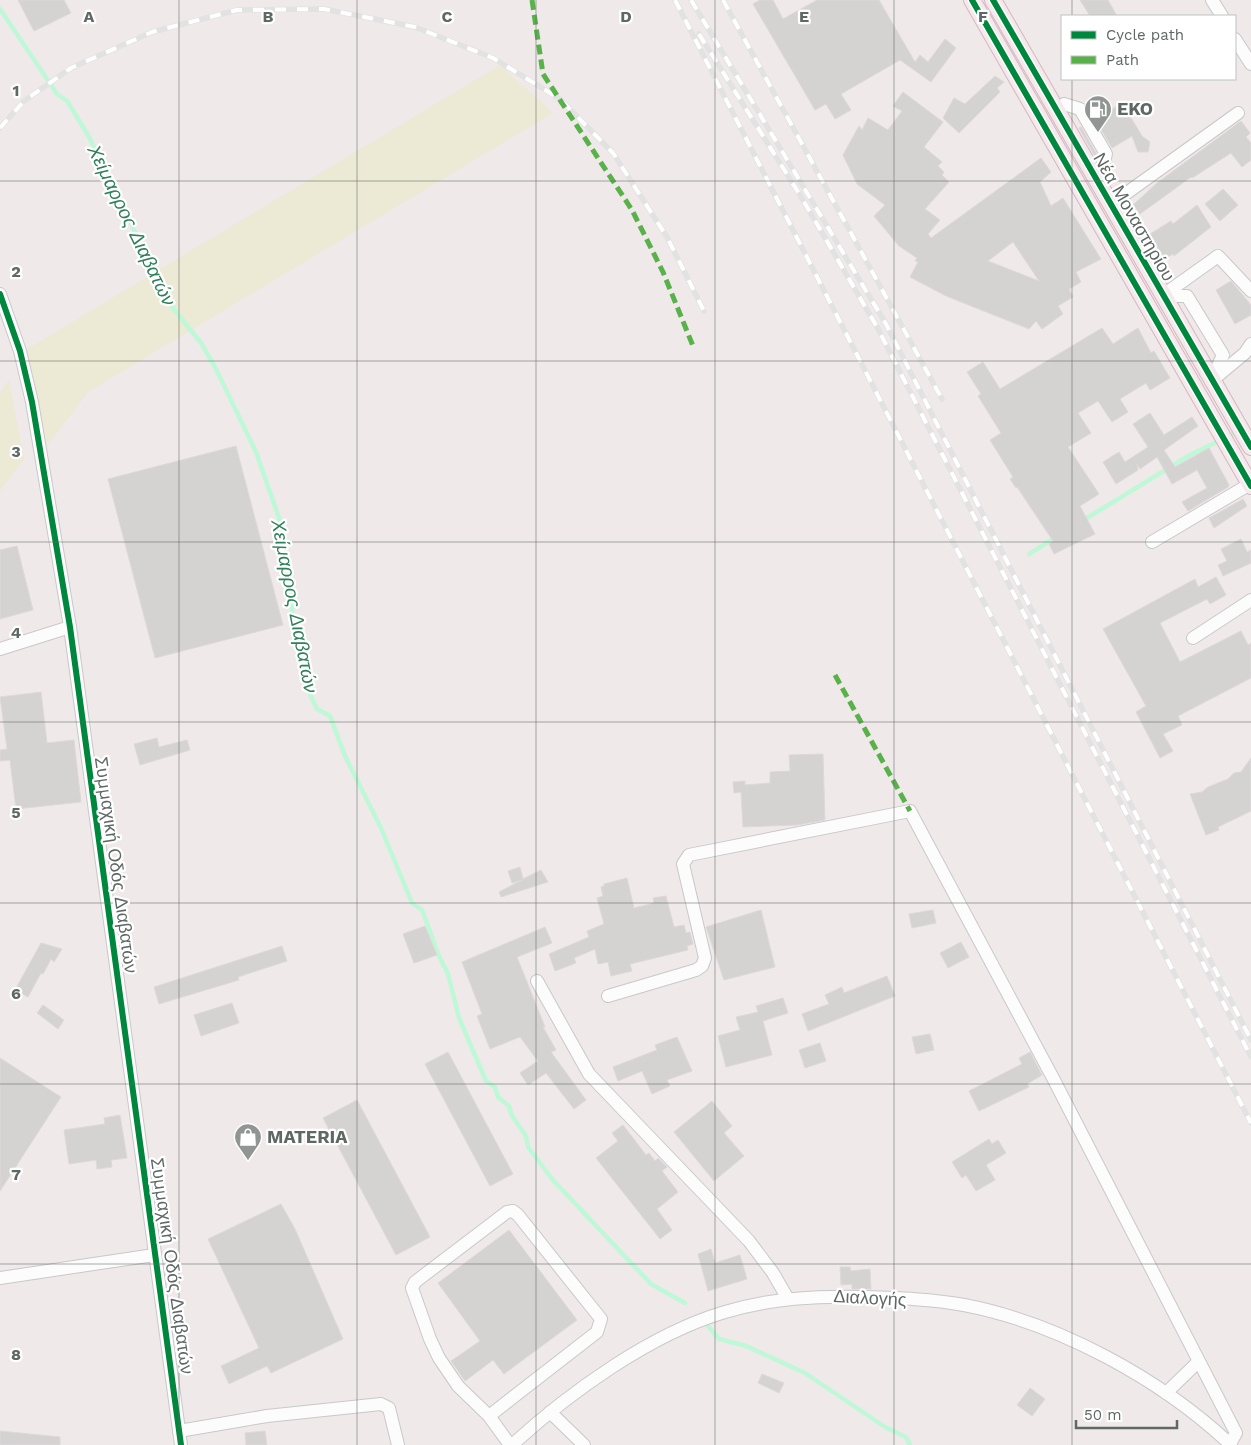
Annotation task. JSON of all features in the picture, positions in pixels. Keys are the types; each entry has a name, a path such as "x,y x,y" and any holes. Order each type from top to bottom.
{"main road":[{"name":"Νέα Μοναστηρίου","path":"972,0 1250,485"},
{"name":"Νέα Μοναστηρίου","path":"993,0 1110,205 1170,296 1214,375 1223,399 1251,447"}],"street":[{"path":"1212,0 1221,15"},
{"path":"1236,41 1251,64"},
{"path":"1064,104 1080,109 1106,154 1102,168"},
{"path":"1110,205 1238,112"},
{"path":"1170,296 1218,256 1251,291"},
{"name":"Συμμαχική Οδός Διαβατών","path":"0,294 20,351 42,456 70,627 181,1445"},
{"path":"1170,296 1186,296 1223,355 1214,375"},
{"path":"1214,375 1244,353 1251,344"},
{"path":"1152,542 1250,485"},
{"path":"1193,638 1251,600"},
{"path":"0,649 70,627"},
{"path":"608,996 696,970 702,966 705,958 683,864 689,855 910,811 1054,1080 1236,1433 1230,1445"},
{"path":"537,981 589,1074 749,1241 773,1273 788,1299"},
{"path":"489,1416 597,1332 601,1325 601,1319 513,1211 507,1212 430,1270 415,1282 412,1288 430,1339 439,1358 458,1386 489,1416 511,1445"},
{"path":"0,1278 154,1255"},
{"name":"Διαλογής","path":"511,1445 550,1412 625,1360 688,1327 724,1312 788,1299 822,1296 890,1298 962,1304 1040,1326 1071,1340 1166,1393 1188,1408 1230,1445"},
{"path":"1166,1393 1198,1362"},
{"path":"179,1431 267,1416 381,1404 388,1408 398,1445"},
{"path":"550,1412 584,1445"}],"shaded area":[{"path":"500,65 553,113 88,392 46,447 24,351"},
{"path":"9,380 24,459 0,491 0,392"}],"building":[{"path":"18,0 64,0 71,13 34,31"},
{"path":"760,0 773,0 783,19 817,0 879,0 915,62 920,55 928,62 945,39 956,48 931,82 900,60 841,94 851,110 835,119 826,104 815,110 753,4"},
{"path":"1080,0 1108,0 1116,15 1089,15"},
{"path":"995,76 1004,82 997,88 1000,92 959,133 943,118 954,98 965,104"},
{"path":"903,92 943,122 924,147 942,162 938,166 944,172 942,175 949,182 925,209 940,220 928,234 931,238 1041,158 1051,172 1040,182 1051,206 1063,198 1101,259 1076,272 1081,282 1069,289 1073,297 1058,306 1063,314 1042,329 1036,321 1029,329 946,296 910,277 918,262 915,261 917,258 899,246 874,216 885,205 857,184 843,155 859,126 862,130 868,118 888,130 902,111 893,106","holes":["1013,242 1039,281 988,261"]},
{"path":"1122,103 1142,136 1150,142 1148,152 1138,152 1132,136 1112,148 1095,119"},
{"path":"1241,121 1250,133 1246,137 1251,143 1251,160 1242,167 1231,153 1191,177 1140,214 1133,205 1157,183"},
{"path":"1081,127 1097,155 1096,158 1079,128"},
{"path":"1223,189 1238,205 1220,221 1205,204"},
{"path":"1197,205 1211,227 1174,256 1173,254 1164,259 1150,234 1171,221 1173,224"},
{"path":"1231,281 1251,305 1251,315 1235,324 1216,290"},
{"path":"1102,328 1113,344 1138,328 1151,353 1154,351 1170,378 1150,390 1146,383 1120,399 1128,412 1112,422 1098,401 1078,413 1091,433 1068,447 1099,494 1080,506 1095,534 1054,554 1049,544 1053,541 1010,479 1013,477 990,440 1001,433 978,396 981,394 967,372 983,362 1000,389"},
{"path":"1150,413 1164,435 1192,417 1198,426 1164,450 1175,467 1209,448 1229,485 1228,487 1188,511 1182,502 1207,488 1197,470 1172,484 1157,457 1140,469 1137,464 1138,470 1116,484 1103,462 1119,452 1125,462 1148,447 1133,424"},
{"path":"236,446 283,625 155,658 108,479"},
{"path":"1243,499 1247,506 1214,528 1209,518"},
{"path":"1241,539 1247,552 1251,550 1251,563 1223,576 1218,565 1227,561 1221,549"},
{"path":"17,546 33,610 0,619 0,550"},
{"path":"1216,577 1226,595 1210,604 1207,599 1160,623 1180,662 1241,631 1248,645 1251,643 1251,678 1178,716 1182,725 1163,734 1173,751 1160,758 1136,712 1146,706 1103,629 1195,579 1198,587"},
{"path":"41,692 47,743 74,740 81,802 16,809 10,760 0,761 0,750 7,749 0,697"},
{"path":"157,738 159,747 187,740 190,750 140,765 134,744"},
{"path":"823,754 825,820 797,825 743,827 741,792 734,793 733,782 745,781 745,785 770,783 770,772 790,771 789,755"},
{"path":"1251,758 1251,811 1218,827 1219,830 1206,835 1190,794 1202,792 1208,787 1228,779 1234,773 1241,772"},
{"path":"520,867 523,879 541,870 548,882 501,897 499,892 522,880 512,883 508,871"},
{"path":"627,878 634,908 654,903 653,898 666,896 674,927 684,925 686,933 690,932 693,944 687,946 688,950 630,964 632,971 611,976 608,962 598,964 595,949 574,958 576,963 555,971 549,954 589,937 587,931 604,924 597,898 603,896 601,887 604,884"},
{"path":"761,910 775,967 724,980 706,927"},
{"path":"933,910 936,923 912,928 909,914"},
{"path":"425,926 437,955 414,963 403,934"},
{"path":"545,927 552,943 517,957 545,1027 543,1027 556,1050 551,1052 586,1100 574,1109 546,1073 528,1085 520,1073 538,1061 520,1037 490,1049 477,1016 482,1014 462,962"},
{"path":"961,942 969,957 948,968 940,953"},
{"path":"41,943 62,949 54,962 51,959 43,974 41,973 28,997 15,990"},
{"path":"282,946 287,961 238,977 239,980 159,1004 154,987"},
{"path":"887,976 895,996 808,1031 802,1014 829,1004 825,995 842,987 844,993"},
{"path":"783,998 788,1013 763,1021 772,1055 726,1067 718,1036 740,1030 736,1017 758,1012 756,1006"},
{"path":"232,1003 239,1023 201,1036 194,1015"},
{"path":"43,1005 64,1020 58,1029 37,1013"},
{"path":"930,1034 934,1050 916,1054 912,1037"},
{"path":"677,1037 692,1071 667,1080 670,1086 652,1094 642,1071 618,1081 613,1067 657,1050 655,1045"},
{"path":"820,1043 826,1061 805,1068 799,1050"},
{"path":"448,1052 513,1174 490,1186 425,1064"},
{"path":"1030,1052 1042,1075 1027,1084 1029,1087 979,1111 969,1091 1022,1064 1019,1058"},
{"path":"0,1058 61,1097 0,1191"},
{"path":"357,1100 430,1237 396,1255 323,1118"},
{"path":"712,1101 732,1126 724,1133 744,1156 714,1181 674,1132"},
{"path":"120,1115 127,1158 111,1160 112,1167 97,1169 96,1160 69,1164 64,1130 105,1124 104,1118"},
{"path":"623,1125 646,1155 649,1153 655,1161 658,1158 667,1167 662,1171 678,1192 657,1209 672,1230 660,1239 596,1158 618,1141 612,1133"},
{"path":"989,1139 992,1144 998,1140 1006,1153 986,1165 995,1180 976,1191 966,1175 962,1178 952,1162"},
{"path":"281,1204 295,1229 343,1339 271,1373 267,1366 229,1384 221,1366 259,1348 208,1239"},
{"path":"509,1230 577,1320 504,1374 493,1360 465,1381 451,1361 480,1341 438,1283"},
{"path":"711,1249 715,1263 740,1255 747,1279 708,1291 698,1254"},
{"path":"840,1267 850,1267 851,1271 870,1269 871,1289 852,1289 852,1284 841,1285"},
{"path":"762,1374 784,1383 779,1393 758,1383"},
{"path":"1030,1388 1045,1399 1032,1416 1017,1405"},
{"path":"0,1431 60,1437 60,1445 0,1445"},
{"path":"265,1431 267,1445 246,1445 245,1433"}],"waterway":[{"name":"Χείμαρρος Διαβατών","path":"0,9 57,94 67,101 88,135 115,188 165,298 201,343 215,367 256,452 279,518 284,540 289,566 288,581 293,616 297,632 305,645 311,682 309,692 317,709 330,716 345,756 381,828 412,903 422,910 439,956 448,974 459,1018 486,1081 495,1087 498,1097 509,1106 512,1116 526,1136 528,1147 552,1179 651,1284 685,1303"},
{"path":"1082,521 1190,455 1237,432"},
{"path":"1029,554 1056,537"},
{"name":"Χείμαρρος Διαβατών","path":"708,1326 719,1339 746,1346 805,1373 885,1427 906,1437 910,1445"}],"railway":[{"path":"675,0 1251,1123"},
{"path":"691,0 886,324 1251,1040"},
{"path":"723,0 942,399"},
{"path":"0,128 24,101 71,68 152,32 237,10 324,9 415,27 493,58 560,99 613,153 667,237 704,311"},
{"path":"699,34 800,195 877,327 1251,1057"}],"marked path":[{"path":"532,0 543,74 632,210 663,272 693,346"},
{"path":"835,675 910,811"}],"cycle path":[{"path":"972,0 1251,486"},
{"path":"993,0 1251,447"},
{"path":"0,294 20,351 32,402 70,627 181,1445"}],"place":[{"name":"EKO","path":"1098,133"},
{"name":"MATERIA","path":"248,1161"}]}
